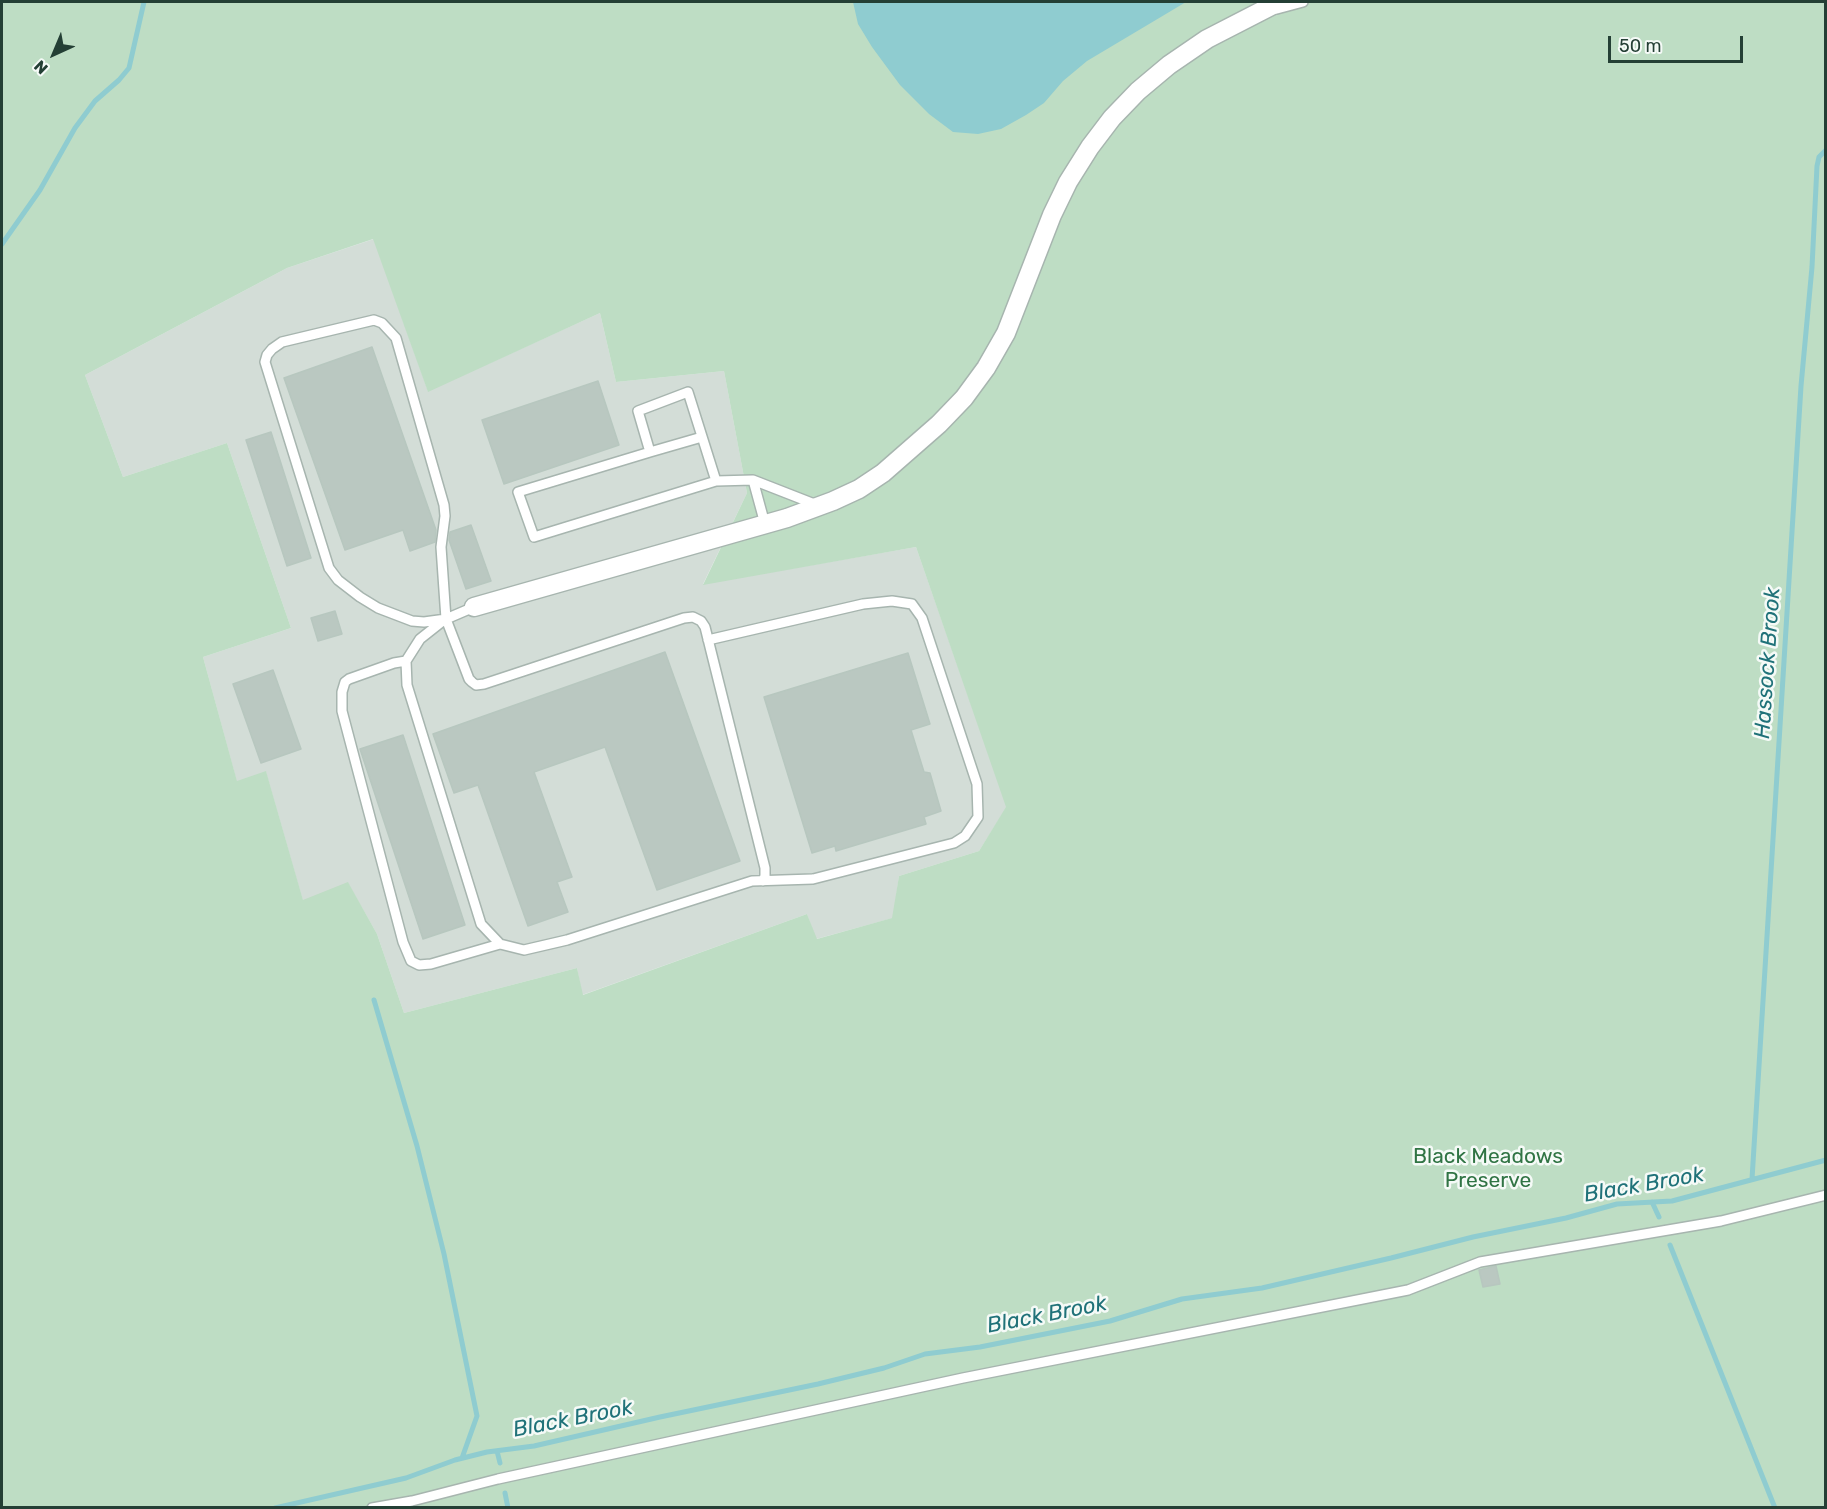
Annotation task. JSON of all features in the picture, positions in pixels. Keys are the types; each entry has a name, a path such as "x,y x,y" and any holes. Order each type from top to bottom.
{"street":[{"path":"474,607 765,524 819,506 858,489 883,473 939,424 964,398 986,368 1006,333 1052,215 1068,182 1112,118 1138,91 1169,65 1207,39 1278,2"}],"lane":[{"path":"1251,16 1303,2"},
{"path":"446,619 412,621 387,612 360,597 338,580 329,568 265,362 272,349 282,342 374,320 382,323 396,338 444,505 441,547 446,619 469,679 476,685 684,618 693,617 701,621 708,640 765,868 763,881"},
{"path":"650,452 638,411 688,392 716,482"},
{"path":"702,437 518,492 534,537 716,482 753,480 819,506"},
{"path":"753,480 765,524"},
{"path":"474,607 446,619 420,639 406,661 407,685 481,924 501,944 524,950 567,940 752,881 813,879 954,843 965,836 978,817 977,784 922,618 912,604 892,601 863,604 708,640"},
{"path":"406,661 349,679 345,682 342,692 342,711 403,942 411,961 419,965 432,964 501,944"},
{"path":"372,1508 963,1378 1408,1290 1479,1262 1721,1221 1826,1194"}],"shaded area":[{"path":"374,239 428,391 600,313 616,382 724,371 747,493 703,584 916,547 1007,807 979,851 899,876 893,918 816,939 807,914 582,995 577,968 404,1013 377,934 348,883 303,901 266,772 237,782 203,657 291,628 227,443 123,477 85,375 287,268"}],"green space":[{"name":"Black Meadows Preserve","path":"2,2 1825,2 1825,1507 2,1508","holes":["373,239 428,392 600,313 616,382 724,371 747,493 703,585 916,547 1006,807 979,851 899,876 892,918 817,939 807,914 583,995 577,968 404,1013 377,934 348,882 303,900 266,771 237,781 203,657 291,628 227,443 123,477 85,375 287,268"]}],"water":[{"path":"853,2 1186,2 1087,61 1063,81 1044,103 1026,115 1001,129 978,134 953,132 929,114 900,85 858,24"}],"building":[{"path":"372,347 436,530 435,542 410,551 403,530 345,550 284,378"},
{"path":"598,381 619,445 504,484 482,420"},
{"path":"271,432 311,558 287,566 246,440"},
{"path":"471,525 491,581 466,589 449,540 450,532"},
{"path":"335,611 342,634 318,641 311,618"},
{"path":"665,652 740,861 657,890 605,747 534,772 572,877 557,882 568,912 528,926 478,785 454,793 433,734"},
{"path":"908,653 930,724 911,730 924,772 930,773 941,811 924,817 926,824 836,851 835,846 812,853 764,697"},
{"path":"273,670 301,749 261,763 233,684"},
{"path":"403,735 465,925 423,939 360,749"},
{"path":"1496,1266 1500,1284 1483,1287 1479,1270"}],"waterway":[{"path":"2,244 40,190 75,128 95,101 129,68 144,2"},
{"name":"Hassock Brook","path":"1752,1179 1801,386 1812,267 1817,166 1819,157 1826,150"},
{"path":"374,1000 417,1146 444,1254 477,1416 462,1458"},
{"name":"Black Brook","path":"275,1508 406,1478 455,1460 487,1452 534,1446 818,1384 884,1368 925,1354 980,1347 1110,1321 1182,1299 1262,1288 1473,1237 1566,1218 1617,1204 1672,1201 1826,1160"},
{"path":"1652,1202 1659,1217"},
{"path":"1670,1245 1775,1508"},
{"path":"497,1451 500,1463"},
{"path":"505,1493 508,1508"}]}
